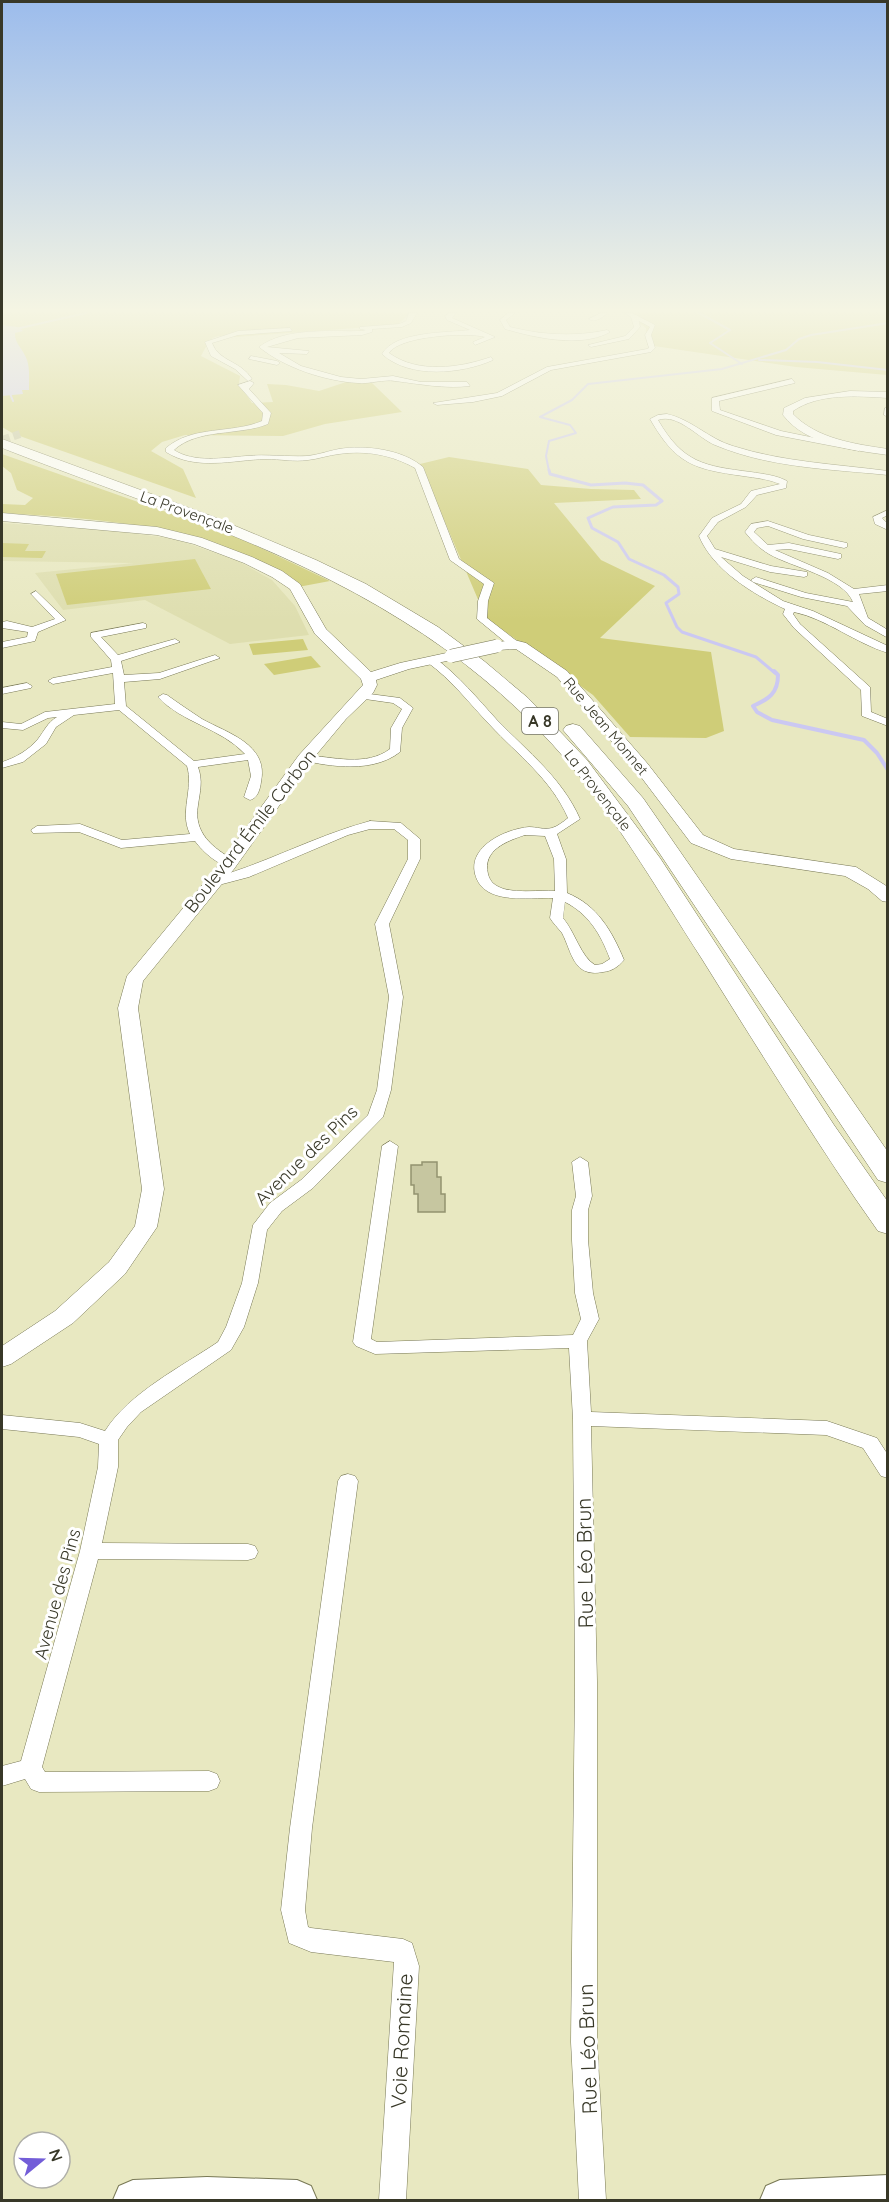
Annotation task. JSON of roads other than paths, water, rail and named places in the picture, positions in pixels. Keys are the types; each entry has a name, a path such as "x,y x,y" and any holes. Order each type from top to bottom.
{"highway":[{"name":"La Provençale","path":"2,434 221,514 322,556 426,612 512,674 560,716 636,802 888,1174"},
{"name":"La Provençale","path":"2,443 202,516 306,559 410,617 494,678 541,721 578,762 611,804 668,888 840,1155 888,1224"}],"main road":[{"path":"780,2200 888,2195"},
{"path":"133,2200 207,2197 297,2200"}],"street":[{"name":"Rue Jean Monnet","path":"266,416 265,422 255,428 182,440 169,450 175,456 190,460 299,458 346,451 379,453 407,459 419,467 455,560 489,583 483,601 482,619 514,644 556,670 584,696 697,839 706,845 731,854 850,871 874,885 888,897"},
{"path":"729,416 778,433 830,445 888,452"},
{"path":"790,416 791,419 806,429 835,441 869,450"},
{"path":"888,473 771,460 717,443 678,420 656,417 654,419 666,441 678,453 689,459 712,468 771,478 784,483 783,486 754,493 752,501 722,514 708,524 703,536 711,552 742,580 791,608 805,610 850,635 888,650"},
{"path":"888,512 878,517 878,522 888,528"},
{"path":"2,517 157,531 198,541 248,560 277,574 295,587 320,631 365,687 396,700 408,708 396,727 394,740 396,750 389,758 380,762 367,763 305,758"},
{"path":"844,544 803,536 772,523 759,524 752,527 749,532 767,548 813,572 832,579 852,592 858,600 864,619 888,635"},
{"path":"767,548 789,546 838,556"},
{"path":"711,552 770,569 799,574 813,572"},
{"path":"742,580 752,578 804,595 850,604 863,615"},
{"path":"852,592 888,588"},
{"path":"3,621 33,630 61,620 36,594"},
{"path":"791,608 788,614 797,626 866,689 866,714 888,723"},
{"path":"121,707 117,669 94,635 142,626"},
{"path":"2,645 32,639 33,630"},
{"path":"53,681 117,669 175,642"},
{"name":"Boulevard Émile Carbon","path":"2,1358 73,1309 117,1268 146,1227 153,1189 128,1008 134,980 235,856 261,821 274,798 305,758 365,687 431,660 514,644"},
{"path":"117,669 160,676 215,658"},
{"path":"431,660 467,691 480,708 558,788 569,805 574,819 564,827 550,832 527,831 489,847 480,862 480,875 484,882 494,890 510,894 559,895 579,905 606,932 617,960 612,966 600,970 586,966 576,955 570,937 556,918 559,895 561,891 560,859 550,832"},
{"path":"2,691 27,686"},
{"path":"163,697 203,723 220,730 249,750 256,763 255,786 250,797"},
{"path":"2,725 23,727 45,715 94,708 121,707 192,765 198,780 191,815 198,837 211,852 235,856"},
{"path":"2,765 19,760 42,742 52,725 72,712"},
{"path":"192,765 252,756"},
{"name":"Avenue des Pins","path":"30,1767 90,1551 108,1467 109,1440 120,1422 135,1407 225,1346 236,1327 250,1283 259,1230 276,1207 307,1184 362,1132 375,1117 384,1090 396,997 382,924 414,860 414,839 397,826 370,825 344,832 245,874 211,883"},
{"path":"37,830 80,828 121,844 198,837"},
{"path":"390,1146 362,1342 375,1348 578,1341 590,1319 584,1293 580,1240 580,1210 584,1196 580,1162"},
{"name":"Rue Léo Brun","path":"578,1341 582,1419 586,1682 584,2042 592,2200"},
{"path":"582,1419 827,1428 870,1443 888,1471"},
{"path":"2,1422 80,1430 109,1440"},
{"name":"Voie Romaine","path":"348,1481 300,1828 293,1910 298,1935 311,1940 403,1951 407,1966 393,2200"},
{"path":"90,1551 248,1552"},
{"path":"2,1776 30,1767 39,1782 209,1781"}],"waterway":[{"path":"542,416 540,417 570,425 576,433 549,441 546,456 549,471"},
{"path":"549,470 550,474 591,485 625,483 643,485 662,501 656,505 613,507 588,518 592,528 618,542 629,559 664,575 678,587 679,594 666,603 677,627 682,632 756,657 775,673"},
{"path":"774,671 778,675 774,691 764,701 753,706 757,712 772,720 864,740 877,753 888,770"}],"tunnel":[{"path":"2,440 20,434"}]}
